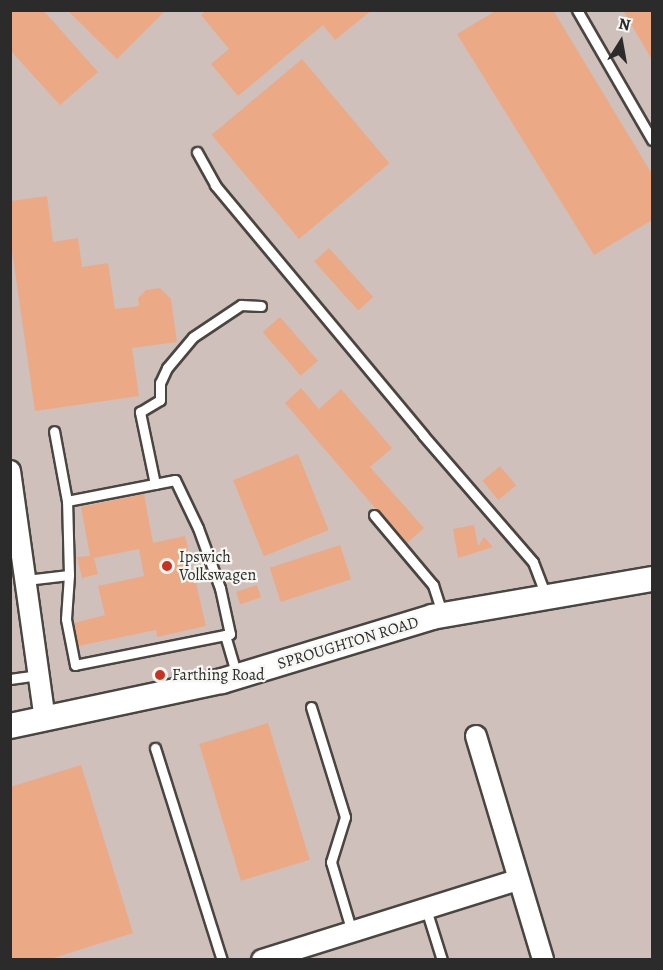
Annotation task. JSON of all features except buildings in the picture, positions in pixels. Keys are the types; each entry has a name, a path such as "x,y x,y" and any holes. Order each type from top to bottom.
{"street":[{"path":"10,471 45,720"},
{"name":"SPROUGHTON ROAD","path":"10,726 237,676 443,616 652,579"},
{"path":"476,736 543,960"},
{"path":"262,960 295,955 352,932 518,880"}],"lane":[{"path":"577,10 652,140"},
{"path":"197,152 215,185 423,435 533,562 547,598"},
{"path":"155,484 140,412 160,400 160,383 167,368 193,337 241,305 261,306"},
{"path":"54,431 67,501 69,575 66,619 75,665 230,634 220,588 198,528 175,480 67,501"},
{"path":"374,515 433,585 443,616"},
{"path":"26,580 69,575"},
{"path":"225,635 237,676"},
{"path":"10,679 37,675"},
{"path":"310,707 345,817 331,862 352,932"},
{"path":"156,748 222,960"},
{"path":"426,909 442,960"}],"shaded area":[{"path":"10,11 652,11 652,959 10,959"}],"place":[{"name":"Ipswich Volkswagen","path":"167,566"},
{"name":"Farthing Road","path":"160,675"}]}
